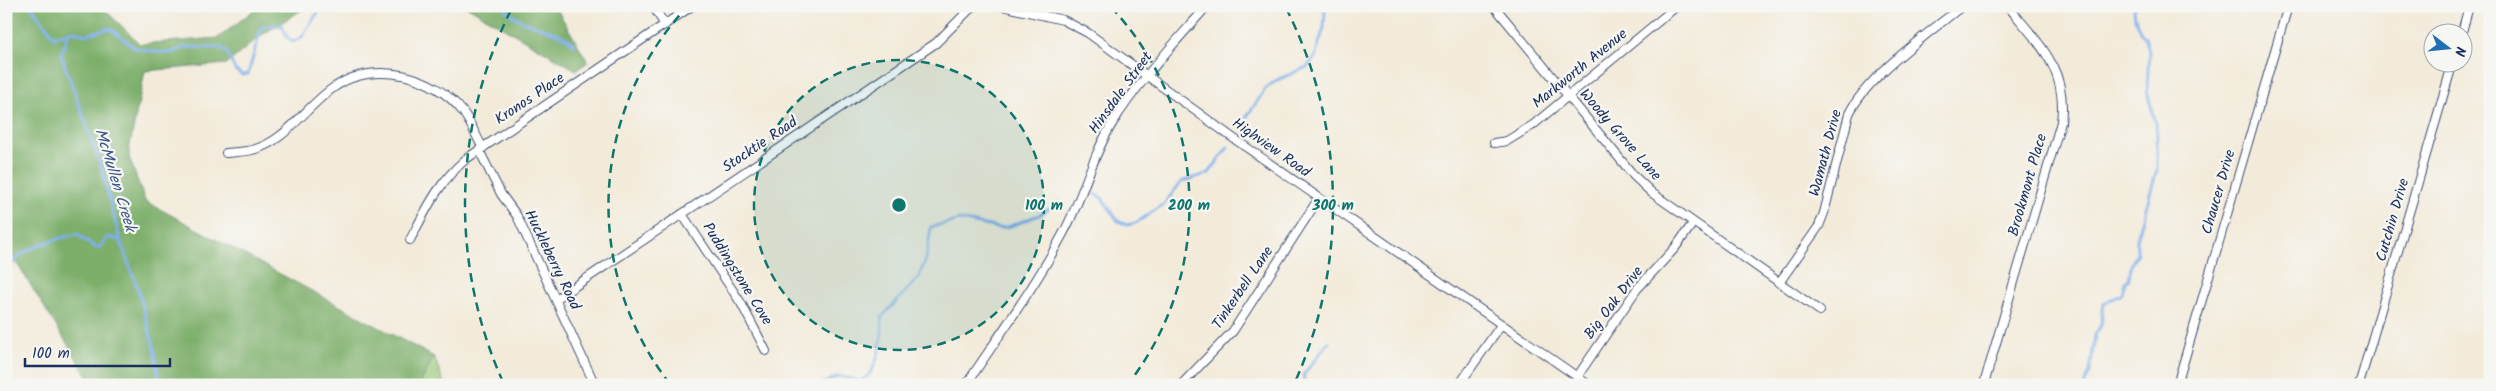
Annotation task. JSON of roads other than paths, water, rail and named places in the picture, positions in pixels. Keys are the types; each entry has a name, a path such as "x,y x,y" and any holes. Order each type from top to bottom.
{"street":[{"path":"653,6 665,24"},
{"name":"Kronos Place","path":"410,240 429,203 448,175 481,149 692,6"},
{"name":"Stocktie Road","path":"556,299 936,43 973,6"},
{"name":"Highview Road","path":"1002,6 1043,14 1072,24 1088,33 1319,198 1588,385"},
{"name":"Hinsdale Street","path":"966,385 1049,261 1066,229 1099,147 1112,124 1148,76 1207,6"},
{"name":"Woody Grove Lane","path":"1494,6 1634,176 1661,201 1820,310"},
{"name":"Markworth Avenue","path":"1494,143 1517,137 1677,6"},
{"name":"Wamath Drive","path":"1779,283 1819,226 1824,214 1849,114 1855,101 1870,83 1962,6"},
{"name":"Brookmont Place","path":"1984,384 2063,107 2060,81 2055,68 2048,56 2008,6"},
{"name":"Chaucer Drive","path":"2177,385 2288,6"},
{"path":"2465,22 2469,6"},
{"name":"Cutchin Drive","path":"2359,385 2450,72"},
{"name":"Huckleberry Road","path":"226,153 253,150 276,138 299,120 317,99 337,85 354,77 381,73 418,79 445,94 462,112 501,194 517,216 595,385"},
{"name":"Tinkerbell Lane","path":"1180,385 1232,331 1319,198"},
{"name":"Puddingstone Cove","path":"682,214 741,302 766,351"},
{"name":"Big Oak Drive","path":"1577,377 1637,289 1675,248 1693,223"},
{"path":"1460,385 1501,325"}],"waterway":[{"path":"31,6 54,37 75,31 85,35 110,28 135,48 156,52 170,53 186,47 221,48 227,52 235,70 242,75 248,74 261,29 265,26 282,25 287,37 293,42 302,37 322,6"},
{"path":"503,6 515,17 554,32 575,45"},
{"path":"1240,127 1266,88 1277,80 1307,67 1315,57 1324,27 1325,11 1321,6"},
{"path":"2084,385 2090,372 2095,335 2101,325 2104,304 2122,294 2125,282 2129,279 2131,265 2137,253 2137,239 2157,170 2157,132 2147,90 2149,51 2145,37 2140,32 2134,14 2135,6"},
{"name":"McMullen Creek","path":"68,34 61,55 100,163 120,240 138,289 154,348 160,385"},
{"path":"1095,194 1102,198 1118,221 1127,225 1136,223 1164,204 1181,182 1209,173 1228,147"},
{"path":"820,385 838,376 860,381 872,370 879,353 882,317 919,277 926,259 931,227 960,220 999,228 1008,227 1039,215 1060,202"},
{"path":"6,273 23,253 63,237 77,234 96,248 100,247 108,237 120,240"},
{"path":"1303,385 1304,374 1329,342"}]}
